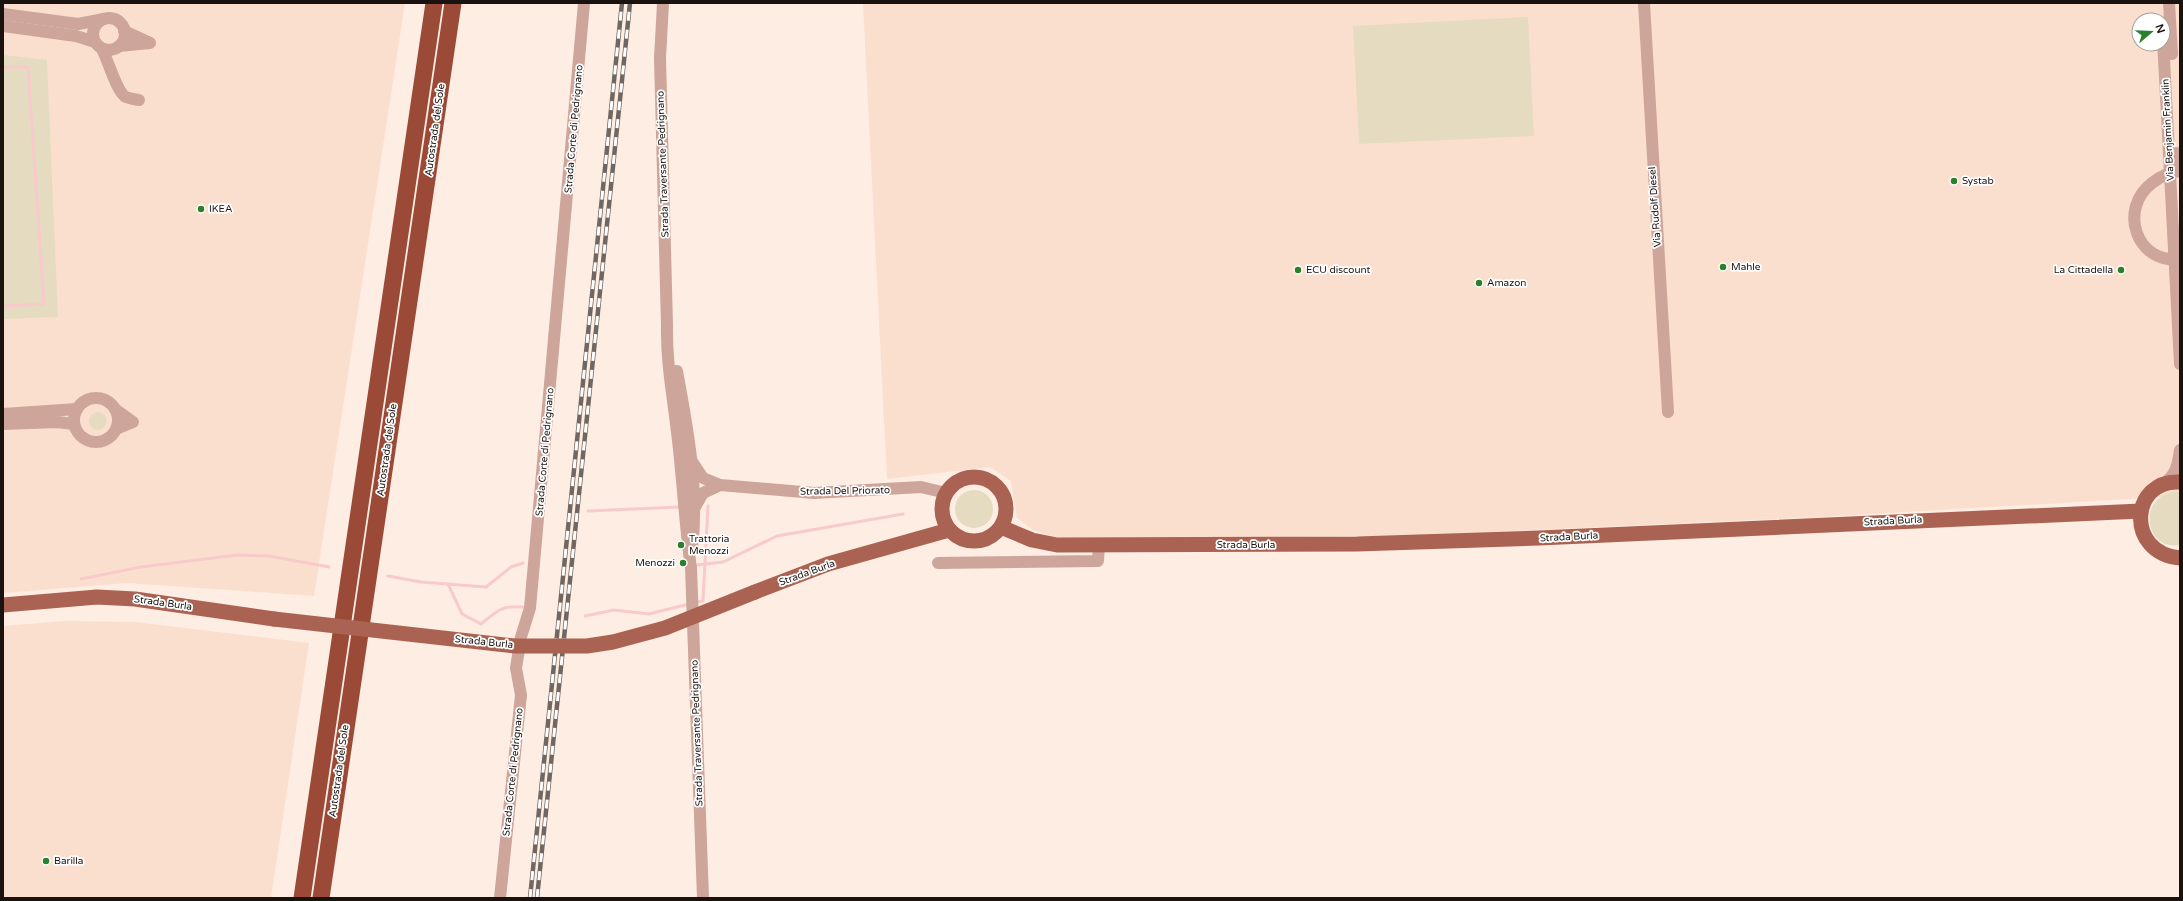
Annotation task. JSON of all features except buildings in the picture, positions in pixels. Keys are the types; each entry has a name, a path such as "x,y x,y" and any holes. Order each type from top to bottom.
{"highway":[{"name":"Autostrada del Sole","path":"302,898 434,3"},
{"name":"Autostrada del Sole","path":"321,898 454,3"}],"main road":[{"path":"973,477 988,480 1000,490 1003,497 1006,512 1001,527 990,537 976,542 961,539 949,530 944,522 942,502 946,493 953,485 962,479 973,477"},
{"path":"2180,482 2162,484 2152,491 2145,500 2141,511 2140,523 2143,534 2149,545 2164,554 2180,558"},
{"name":"Strada Burla","path":"1001,527 1032,540 1057,545 1373,544 2141,511"},
{"name":"Strada Burla","path":"3,605 97,597 135,599 274,619 515,646 586,646 634,637 664,628 828,564 949,530"}],"street":[{"name":"Strada Corte di Pedrignano","path":"500,898 521,695 516,668 521,637 530,608 584,3"},
{"name":"Strada Traversante Pedrignano","path":"663,3 660,58 667,325 666,354 683,496 684,523 691,568 703,898"},
{"name":"Via Rudolf Diesel","path":"1644,3 1668,412"},
{"name":"Via Benjamin Franklin","path":"2169,3 2173,151"},
{"path":"3,14 78,24 104,19 119,22 124,31 124,39 118,47 111,67"},
{"path":"104,19 94,29 99,46 111,67 117,87 121,93 126,97 138,100"},
{"path":"3,26 76,36 99,46 118,47 150,43 124,31"},
{"name":"Via Benjamin Franklin","path":"2164,52 2173,151 2177,170 2176,279 2180,364"},
{"path":"2158,178 2173,151"},
{"path":"2176,279 2172,267 2162,257 2143,244 2136,234 2133,222 2134,209 2138,197 2158,178 2177,170"},
{"path":"2162,257 2177,259"},
{"name":"Strada Traversante Pedrignano","path":"667,325 683,404 691,460 699,480 694,507 695,524 691,568"},
{"name":"Strada Traversante Pedrignano","path":"672,396 682,430 686,469 699,480"},
{"path":"97,398 107,401 115,409 117,415 116,429 105,440 91,441 80,435 74,424 77,409 85,400 97,398"},
{"path":"3,414 77,409"},
{"path":"3,424 57,422 74,424"},
{"path":"2162,484 2170,480 2174,474 2180,450"},
{"path":"683,496 699,480 705,486 720,485"},
{"path":"694,507 703,493 720,485"},
{"name":"Strada Del Priorato","path":"720,485 814,494 922,487 946,493"},
{"path":"938,563 1098,561 1098,545"}],"shaded area":[{"path":"3,3 405,3 314,596 127,583 3,593"},
{"path":"863,3 2180,3 2180,496 1820,517 1407,536 1058,538 1033,530 1017,518 1011,481 990,467 887,479"},
{"path":"1528,17 1534,136 1359,144 1353,26"},
{"path":"3,55 47,60 58,317 3,319"},
{"path":"94,412 102,412 107,417 105,428 102,430 94,430 89,425 89,417"},
{"path":"970,490 978,490 988,495 992,502 992,516 988,523 978,528 970,528 960,523 958,520 955,513 955,505 960,495 963,493"},
{"path":"2180,491 2180,545 2168,545 2158,540 2152,532 2150,521 2151,511 2156,501 2166,494"},
{"name":"Barilla","path":"65,621 135,622 309,643 271,898 3,898 3,626"}],"waterway":[{"path":"3,67 28,67 44,304 3,306"},
{"path":"696,602 703,601 708,506"},
{"path":"588,511 679,507"},
{"path":"697,565 723,562 777,536 903,514"},
{"path":"81,579 141,567 237,555 269,556 329,567"},
{"path":"388,576 421,582 486,587 511,567 523,563"},
{"path":"448,584 462,614 481,624 500,610 510,607 523,607"},
{"path":"585,616 614,610 649,614 689,604"}],"railway":[{"path":"530,898 622,3"},
{"path":"537,898 630,3"}],"place":[{"name":"Systab","path":"1954,181"},
{"name":"IKEA","path":"201,209"},
{"name":"Mahle","path":"1723,267"},
{"name":"ECU discount","path":"1298,270"},
{"name":"La Cittadella","path":"2121,270"},
{"name":"Amazon","path":"1479,283"},
{"name":"Trattoria Menozzi","path":"681,545"},
{"name":"Menozzi","path":"683,563"},
{"name":"Barilla","path":"46,861"}]}
